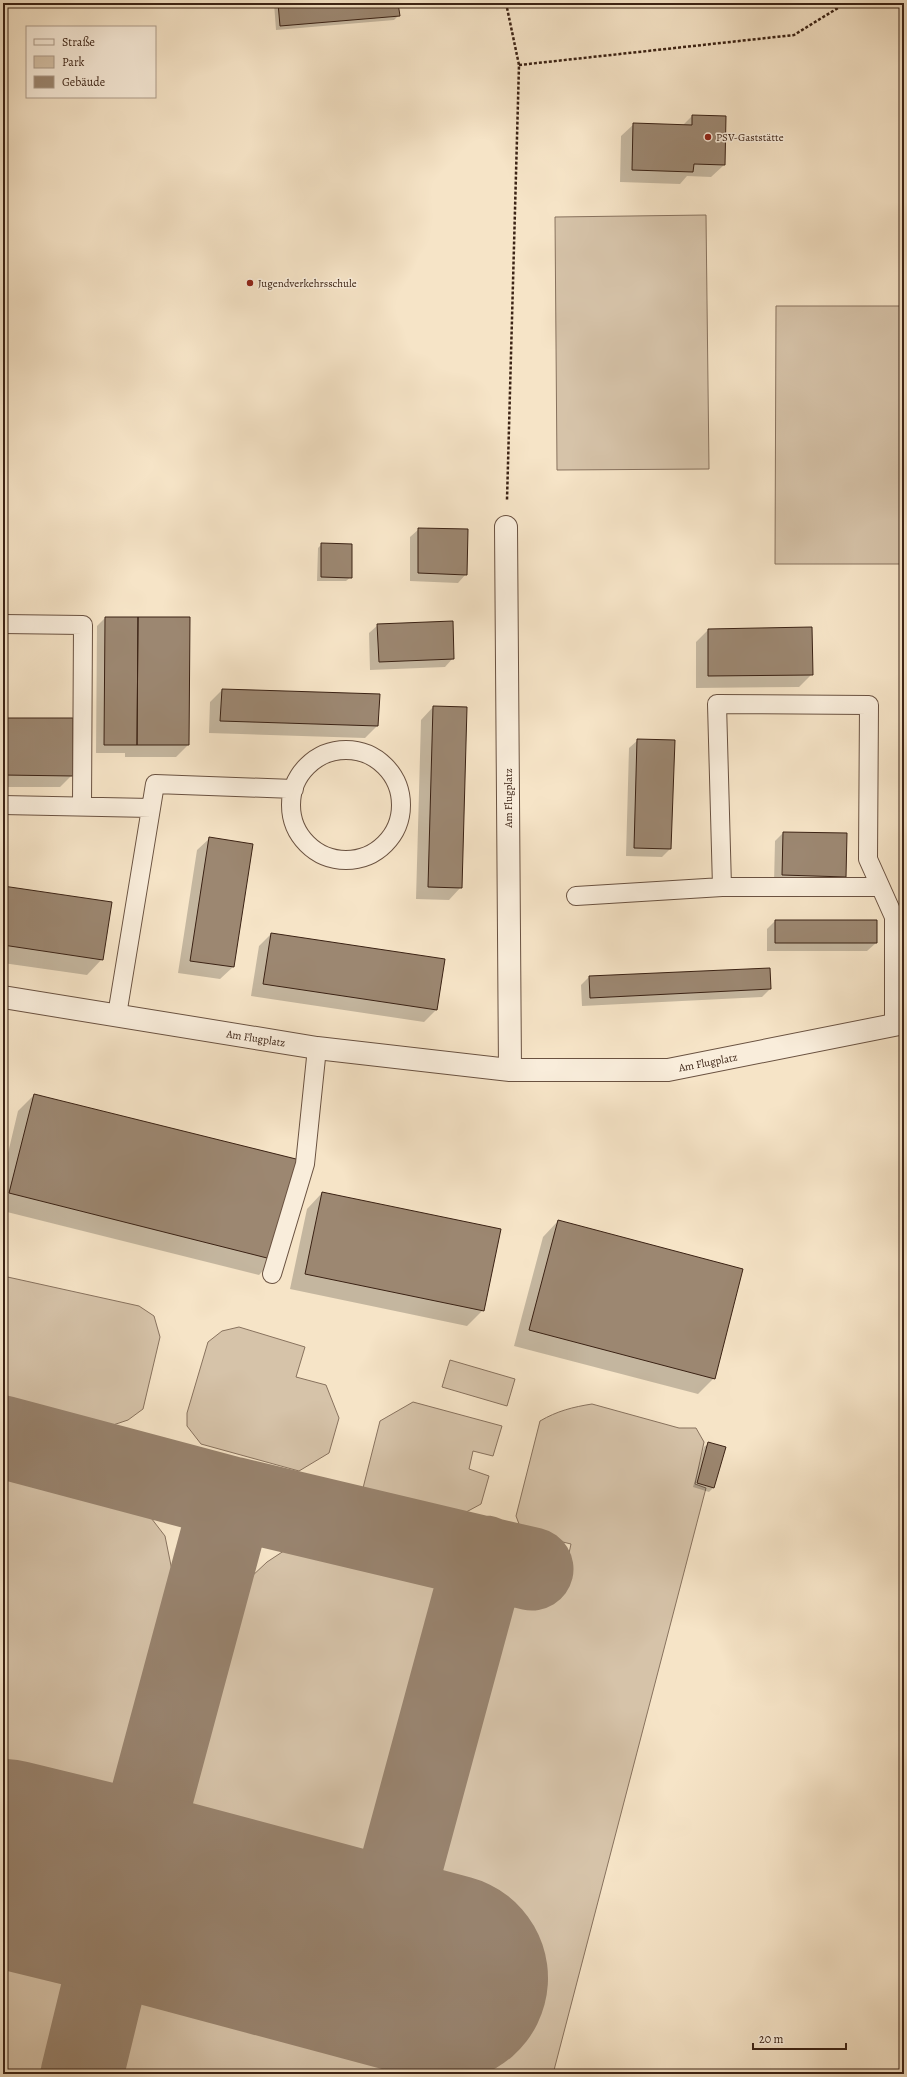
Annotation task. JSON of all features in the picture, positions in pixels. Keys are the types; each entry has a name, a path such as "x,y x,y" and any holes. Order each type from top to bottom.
{"street":[{"name":"Am Flugplatz","path":"506,526 510,1070"},
{"name":"Am Flugplatz","path":"3,997 317,1048 510,1070 668,1070 899,1024"}],"lane":[{"path":"3,624 83,625 82,805"},
{"path":"722,886 717,704 868,704 868,859 894,916 899,1024"},
{"path":"356,751 368,754 383,764 395,779 401,796 401,815 394,832 382,847 367,856 349,860 332,858 316,851 303,839 295,824 291,807 294,789 302,773 315,760 332,752 356,751"},
{"path":"117,1015 155,784 294,789"},
{"path":"3,805 82,805 152,808"},
{"path":"576,896 722,886 880,887"},
{"path":"272,1274 305,1164 317,1048"}],"path":[{"path":"506,3 519,66 506,526"},
{"path":"519,66 794,35 846,3"}],"green space":[{"path":"706,215 709,469 557,470 555,217"},
{"path":"776,306 904,306 904,564 775,564"},
{"path":"3,1276 139,1306 154,1316 160,1337 143,1409 128,1420 107,1427 3,1401"},
{"path":"239,1327 305,1347 296,1377 326,1385 339,1418 329,1453 299,1471 201,1444 187,1426 187,1413 208,1342 222,1331"},
{"path":"450,1360 515,1379 507,1406 442,1387"},
{"path":"413,1402 502,1426 493,1456 473,1451 469,1469 489,1476 481,1504 457,1517 362,1492 380,1421"},
{"path":"592,1404 679,1428 696,1428 704,1442 695,1484 706,1488 553,2074 3,2074 3,1914 450,2027 469,1937 398,1919 490,1567 562,1585 571,1544 522,1532 516,1516 540,1421 565,1410"},
{"path":"3,1449 121,1479 165,1536 179,1605 150,1742 126,1783 105,1804 87,1813 50,1824 3,1815"},
{"path":"308,1535 359,1535 475,1562 379,1914 181,1865 165,1845 168,1801 216,1634 233,1594 267,1562"}],"building":[{"path":"278,3 398,3 400,16 280,26"},
{"path":"692,115 726,116 725,165 694,164 693,172 632,170 633,123 692,125"},
{"path":"418,528 468,529 467,575 418,573"},
{"path":"321,543 352,544 352,578 321,577"},
{"path":"105,617 138,617 137,745 104,745"},
{"path":"138,617 190,617 189,745 137,745"},
{"path":"453,621 454,659 379,662 377,624"},
{"path":"812,627 813,675 708,676 708,629"},
{"path":"222,689 380,694 378,726 220,721"},
{"path":"433,706 467,707 462,888 428,887"},
{"path":"3,718 73,718 73,776 3,775"},
{"path":"637,739 675,740 671,849 634,848"},
{"path":"783,832 847,833 846,877 782,875"},
{"path":"209,837 253,844 234,967 190,961"},
{"path":"3,886 112,902 103,960 3,945"},
{"path":"775,920 877,920 877,943 775,943"},
{"path":"271,933 445,959 437,1010 263,984"},
{"path":"770,968 771,989 590,998 589,976"},
{"path":"34,1094 300,1160 275,1260 9,1193"},
{"path":"322,1192 501,1229 484,1311 305,1274"},
{"path":"558,1220 743,1269 715,1379 529,1330"},
{"path":"708,1442 726,1447 714,1488 697,1483"}],"taxiway":[{"path":"3,1437 232,1498 532,1569"},
{"path":"82,2074 126,1893 232,1498"},
{"path":"376,1960 485,1557"}],"runway":[{"path":"3,1863 126,1893 444,1978"}],"place":[{"name":"PSV-Gaststätte","path":"708,137"},
{"name":"Jugendverkehrsschule","path":"250,283"}]}
